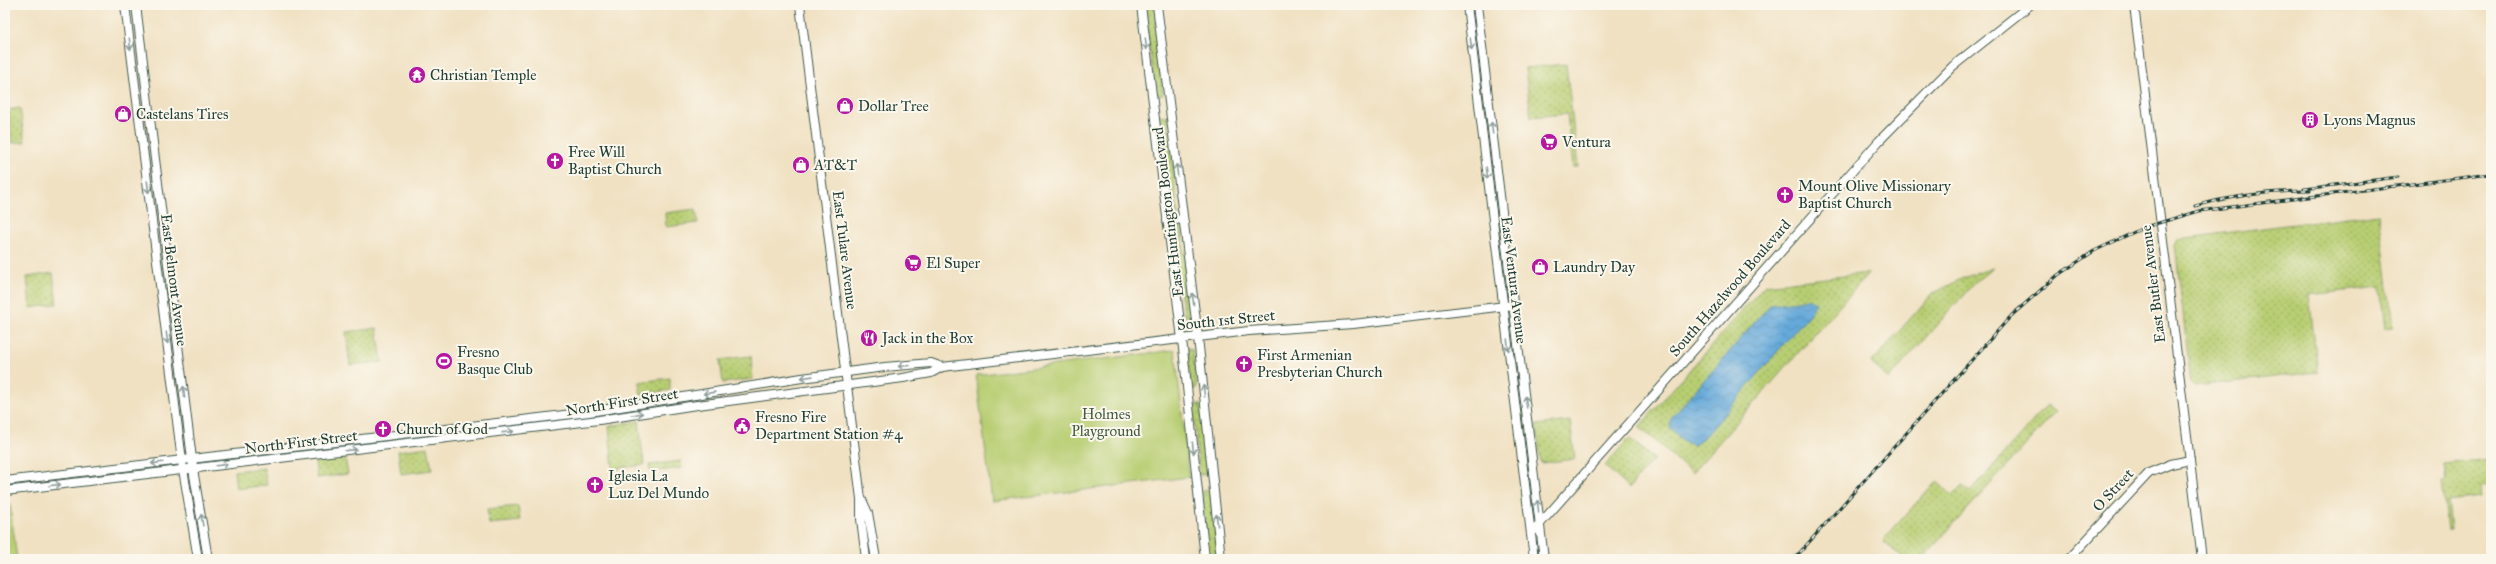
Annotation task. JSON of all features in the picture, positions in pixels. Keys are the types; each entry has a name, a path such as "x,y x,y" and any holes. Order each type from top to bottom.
{"main road":[{"name":"East Belmont Avenue","path":"124,5 142,136 182,459 198,559"},
{"name":"East Belmont Avenue","path":"136,5 192,458 208,559"},
{"name":"East Tulare Avenue","path":"800,5 846,372 861,499 866,559"},
{"name":"East Huntington Boulevard","path":"1141,5 1182,339 1205,559"},
{"name":"East Huntington Boulevard","path":"1157,5 1198,337 1221,559"},
{"name":"East Ventura Avenue","path":"1467,5 1534,559"},
{"name":"East Ventura Avenue","path":"1477,5 1544,559"},
{"name":"South Hazelwood Boulevard","path":"1531,534 1879,141 1953,66 2030,5"},
{"name":"East Butler Avenue","path":"2134,5 2202,559"},
{"path":"142,136 147,139 151,164 158,185"},
{"path":"1167,221 1183,219"},
{"name":"South 1st Street","path":"790,392 930,373 942,367 1249,331 1357,324 1514,305"},
{"name":"South 1st Street","path":"761,385 846,372 930,363 942,367"},
{"path":"726,401 732,395 757,390 761,385"},
{"name":"North First Street","path":"5,481 589,412 761,385"},
{"name":"North First Street","path":"5,492 184,469 558,426 790,392"},
{"path":"271,459 276,454 297,451 311,444"},
{"name":"O Street","path":"2069,559 2149,473 2171,464 2190,460"},
{"name":"East Tulare Avenue","path":"861,499 868,513 876,559"},
{"path":"861,511 868,538 873,541"},
{"path":"864,544 870,552 872,559"}],"green space":[{"path":"1143,5 1154,5 1163,95 1156,96"},
{"path":"1566,64 1578,167 1573,167 1567,114 1531,117 1525,68"},
{"path":"20,108 25,142 12,143 8,110"},
{"path":"1158,115 1168,116 1178,216 1171,217"},
{"path":"696,209 698,223 666,227 665,213"},
{"path":"2379,213 2393,328 2385,329 2380,287 2309,295 2318,372 2196,386 2191,383 2175,244 2178,239"},
{"path":"1180,223 1192,317 1185,317 1175,263 1171,225"},
{"path":"1993,268 1975,282 1889,379 1871,363 1932,294 1963,278"},
{"path":"53,273 57,304 30,308 27,277"},
{"path":"1869,273 1692,473 1639,427 1765,285"},
{"path":"377,328 382,362 350,365 346,332"},
{"path":"1187,348 1192,349 1197,387 1191,390"},
{"name":"Holmes Playground","path":"1175,350 1189,477 992,501 976,375"},
{"path":"751,356 753,379 723,383 720,360"},
{"path":"670,378 670,390 641,395 639,382"},
{"path":"1200,404 1209,474 1199,475 1193,405"},
{"path":"2047,405 2056,412 1922,559 1904,559 1885,543 1883,540 1936,481 1953,496 1962,486 1970,492"},
{"path":"639,421 644,465 613,469 609,426"},
{"path":"1570,421 1575,459 1541,463 1536,425"},
{"path":"1629,438 1654,459 1629,488 1605,466"},
{"path":"428,447 432,470 401,474 398,451"},
{"path":"345,458 348,474 317,478 315,462"},
{"path":"2491,459 2491,483 2480,486 2481,497 2448,501 2451,531 2448,531 2442,481 2445,481 2443,464"},
{"path":"681,461 682,468 650,472 649,465"},
{"path":"264,468 267,485 236,489 234,471"},
{"path":"1202,491 1211,491 1219,559 1207,559"},
{"path":"5,499 10,504 17,559 5,559"},
{"path":"518,506 520,521 489,524 487,509"},
{"path":"322,552 322,559 291,559 290,556"}],"water":[{"path":"1810,299 1816,303 1810,313 1711,430 1695,445 1687,443 1678,436 1670,427 1671,418 1770,305"}],"railway":[{"path":"1794,559 2011,316 2058,275 2094,251 2145,227 2199,211 2491,174"},
{"path":"2304,189 2398,177"},
{"path":"2195,206 2223,199 2252,195 2310,191"}],"place":[{"name":"Christian Temple","path":"417,75"},
{"name":"Dollar Tree","path":"845,106"},
{"name":"Castelans Tires","path":"123,114"},
{"name":"Lyons Magnus","path":"2310,120"},
{"name":"Ventura","path":"1549,142"},
{"name":"Free Will Baptist Church","path":"555,161"},
{"name":"AT&T","path":"801,165"},
{"name":"Mount Olive Missionary Baptist Church","path":"1785,195"},
{"name":"El Super","path":"913,263"},
{"name":"Laundry Day","path":"1540,267"},
{"name":"Jack in the Box","path":"869,338"},
{"name":"Fresno Basque Club","path":"444,361"},
{"name":"First Armenian Presbyterian Church","path":"1244,364"},
{"name":"Fresno Fire Department Station #4","path":"742,426"},
{"name":"Church of God","path":"383,429"},
{"name":"Iglesia La Luz Del Mundo","path":"595,485"}]}
